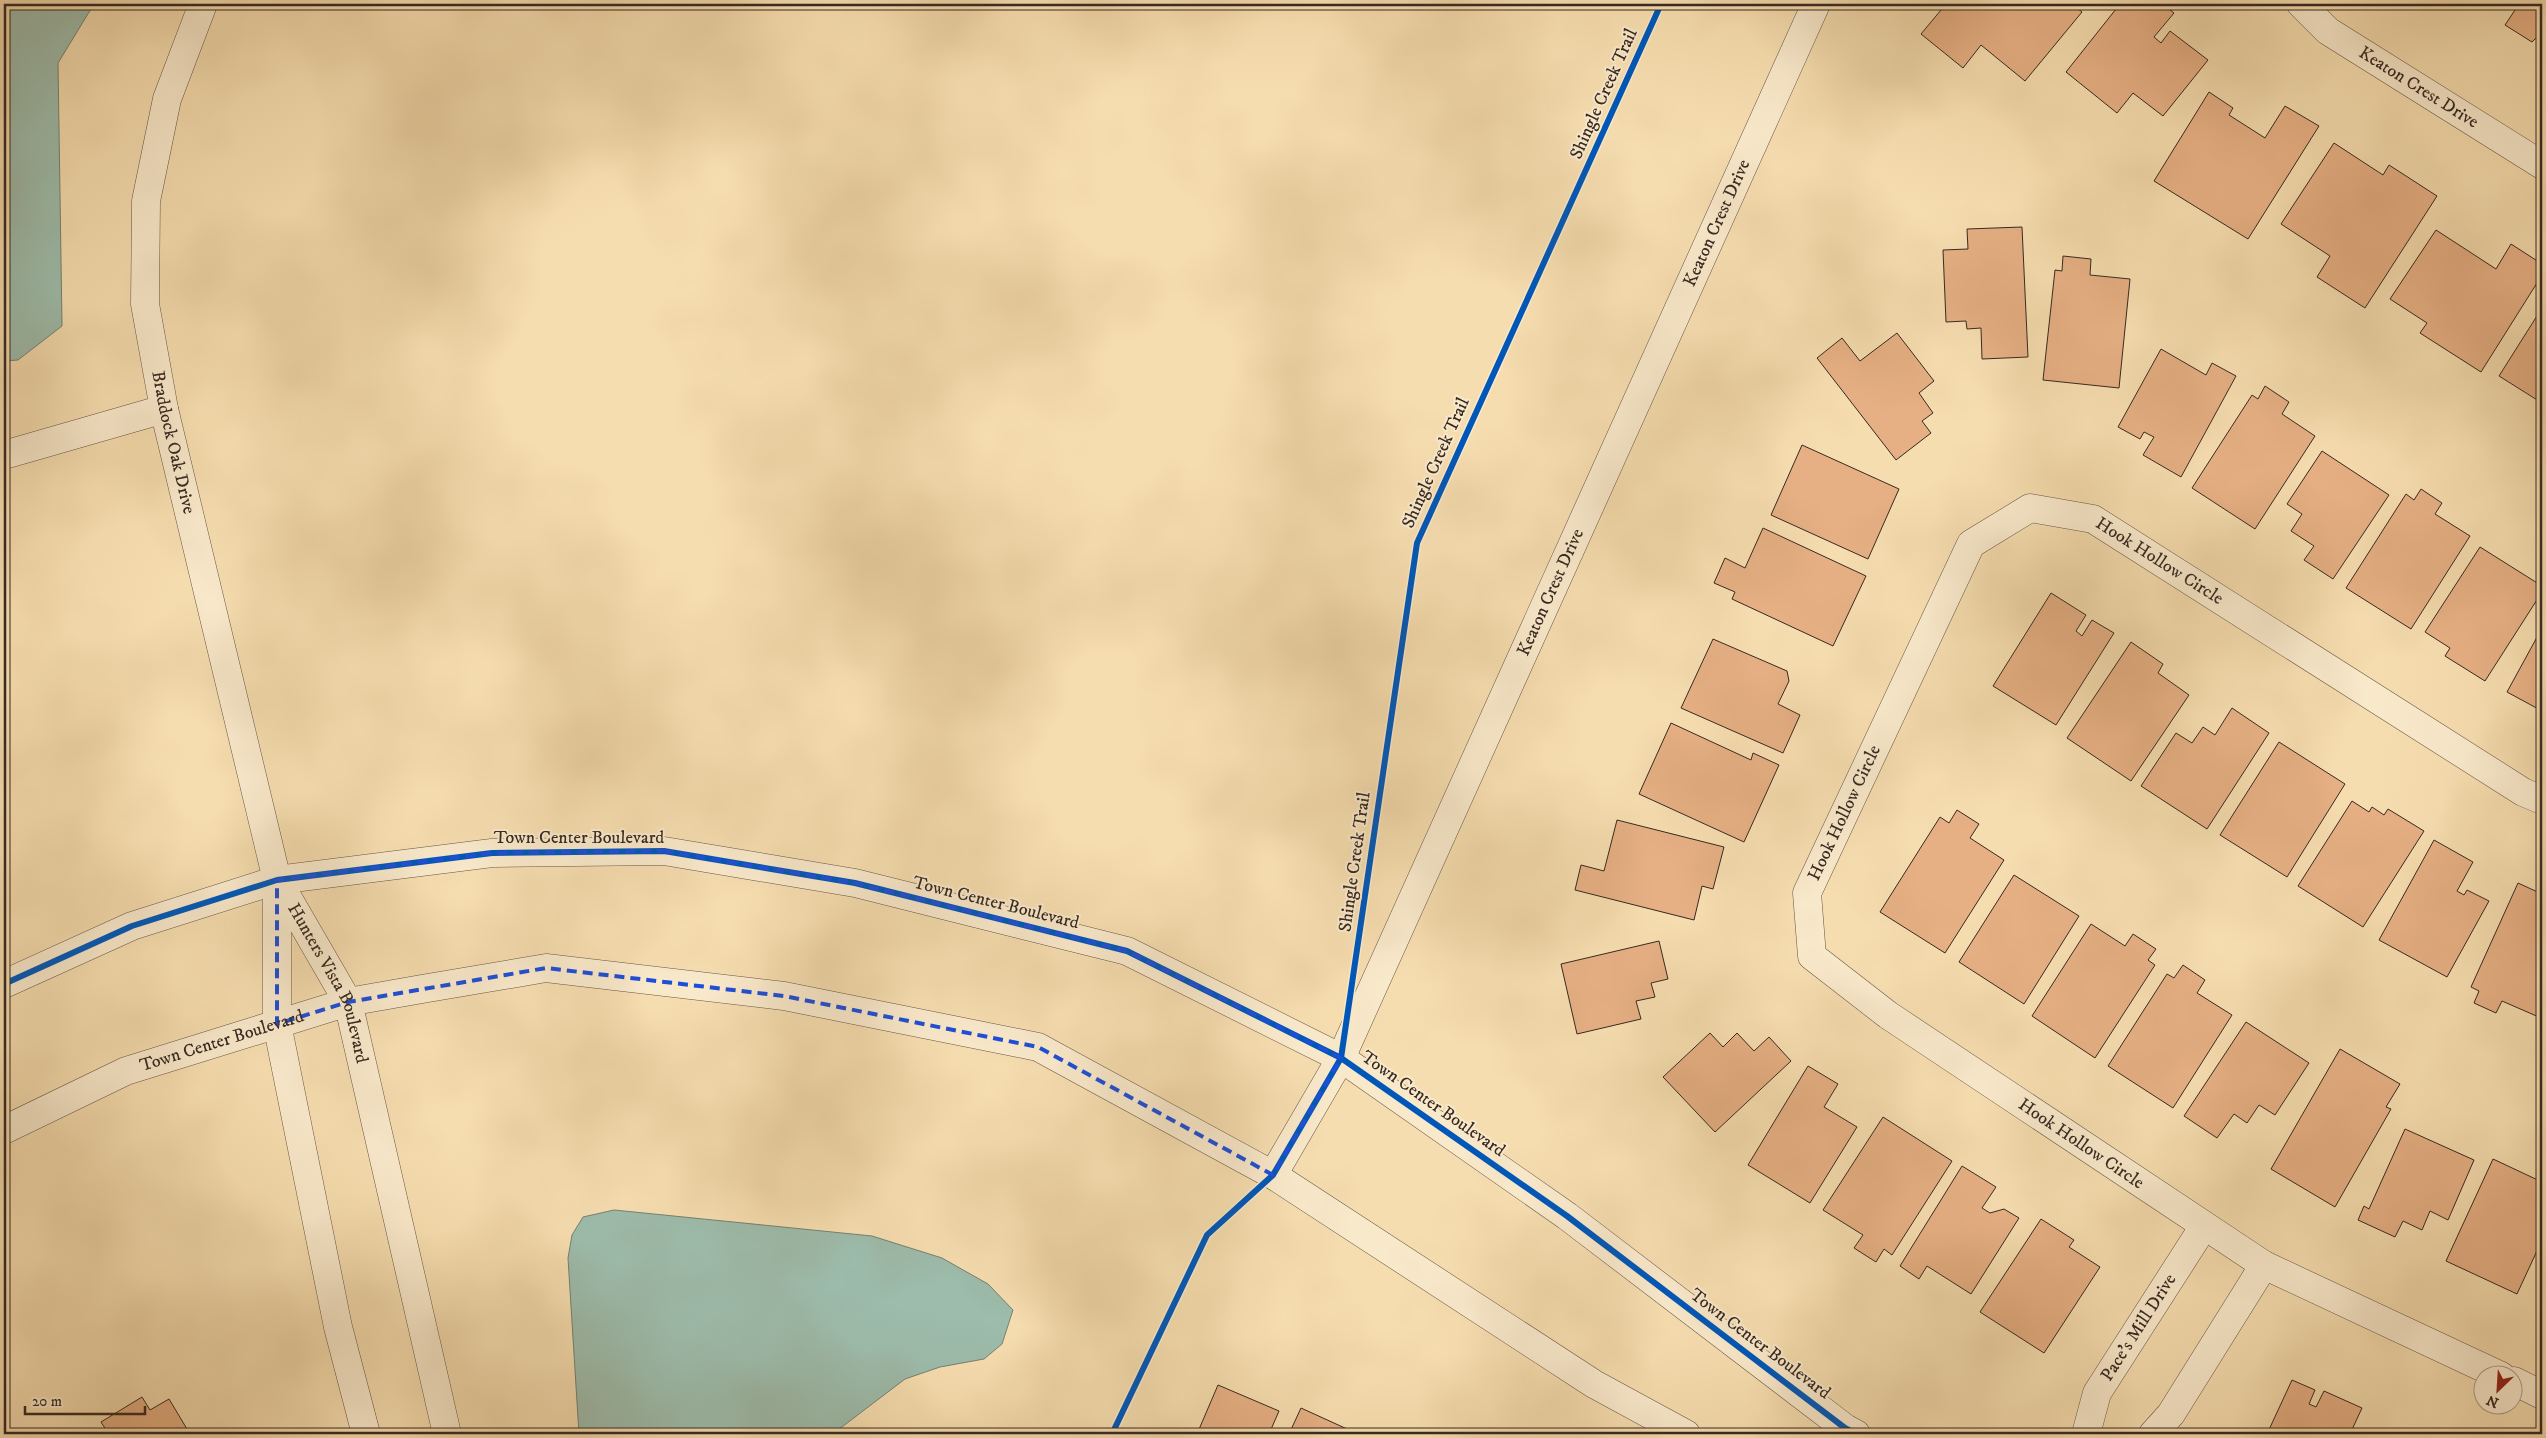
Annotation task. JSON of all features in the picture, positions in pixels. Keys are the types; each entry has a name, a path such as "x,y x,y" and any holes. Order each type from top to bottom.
{"street":[{"name":"Braddock Oak Drive","path":"203,4 167,99 146,201 145,304 164,409 277,880"},
{"name":"Keaton Crest Drive","path":"1273,1175 1341,1058 1816,4"},
{"name":"Keaton Crest Drive","path":"2301,4 2328,31 2542,165"},
{"path":"4,455 164,409"},
{"name":"Hook Hollow Circle","path":"2480,1366 2264,1265 1888,1015 1812,956 1807,893 1971,544 2030,508 2092,519 2524,792 2542,800"},
{"name":"Town Center Boulevard","path":"4,984 132,926 277,880 492,853 664,851 855,883 1127,951 1341,1058 1567,1216 1845,1428 1856,1434"},
{"name":"Hunters Vista Boulevard","path":"277,880 348,1002 447,1434"},
{"name":"Hunters Vista Boulevard","path":"277,880 277,1024 338,1327 366,1434"},
{"name":"Town Center Boulevard","path":"4,1130 126,1070 348,1002 546,968 784,996 1038,1047 1273,1175 1594,1384 1686,1434"},
{"name":"Pace's Mill Drive","path":"2086,1434 2097,1393 2204,1226"},
{"path":"2154,1434 2171,1414 2264,1265"},
{"path":"2524,1386 2542,1395"}],"highlighted area":[{"path":"664,851 855,883 1127,951 1341,1058 1273,1175 1038,1047 784,996 546,968 348,1002 277,1024 277,880 492,853"}],"shaded area":[{"path":"4,4 94,4 58,63 62,326 18,360 4,361"},
{"path":"614,1210 872,1236 942,1258 988,1284 1013,1310 1002,1344 984,1359 940,1367 905,1379 838,1430 836,1434 579,1434 568,1258 572,1235 583,1217"}],"building":[{"path":"1946,4 2072,4 2082,12 2025,81 1981,45 1963,68 1921,34"},
{"path":"2120,4 2162,4 2174,13 2154,37 2161,43 2170,31 2208,60 2163,116 2133,93 2117,113 2066,72"},
{"path":"2519,4 2542,4 2542,42 2536,38 2532,42 2505,25"},
{"path":"2209,92 2233,108 2229,115 2265,138 2285,106 2319,126 2248,239 2154,181"},
{"path":"2334,143 2383,175 2389,165 2437,196 2365,308 2317,277 2330,256 2281,224"},
{"path":"2022,227 2028,357 1982,359 1981,328 1967,329 1966,321 1946,322 1943,250 1968,249 1967,229"},
{"path":"2436,230 2496,269 2511,244 2542,264 2542,275 2481,372 2420,333 2427,323 2390,299"},
{"path":"2063,256 2091,259 2090,275 2130,279 2119,388 2043,380 2055,270 2062,271"},
{"path":"2542,308 2542,403 2499,376"},
{"path":"1897,333 1934,381 1919,393 1933,413 1922,421 1931,433 1896,460 1817,358 1842,338 1860,361"},
{"path":"2161,349 2206,375 2212,363 2236,376 2181,477 2143,455 2154,437 2144,432 2140,439 2118,427"},
{"path":"2265,386 2289,402 2282,414 2315,436 2255,529 2192,488 2252,395 2258,399"},
{"path":"1802,445 1899,489 1868,559 1771,515"},
{"path":"2322,451 2389,495 2333,579 2304,560 2314,546 2291,531 2302,514 2287,504"},
{"path":"2421,489 2442,503 2435,514 2470,536 2411,629 2346,588 2406,494 2414,500"},
{"path":"1763,528 1866,576 1833,646 1732,599 1735,592 1714,583 1725,558 1745,568"},
{"path":"2480,547 2542,586 2542,592 2485,681 2445,656 2450,648 2425,632"},
{"path":"2051,593 2086,615 2076,631 2082,636 2092,620 2114,633 2056,725 1993,686"},
{"path":"2542,628 2542,711 2507,692"},
{"path":"1713,639 1787,671 1789,681 1778,704 1800,715 1783,753 1681,708"},
{"path":"2131,642 2163,664 2158,673 2189,695 2131,781 2067,738"},
{"path":"2232,708 2269,733 2207,829 2141,786 2176,733 2192,743 2203,727 2215,735"},
{"path":"1671,723 1751,760 1753,753 1779,765 1744,842 1639,794"},
{"path":"2279,742 2345,784 2287,877 2220,835"},
{"path":"2352,801 2369,812 2372,807 2384,815 2388,809 2424,831 2363,927 2298,886"},
{"path":"1957,810 1979,824 1970,838 2004,860 1945,953 1880,912 1940,817 1949,823"},
{"path":"1617,820 1724,847 1713,889 1702,886 1694,920 1575,890 1581,865 1604,871"},
{"path":"2434,840 2473,862 2457,891 2464,895 2467,890 2489,901 2447,977 2379,940"},
{"path":"2014,875 2079,916 2024,1004 1959,962"},
{"path":"2518,883 2542,894 2541,1018 2502,1001 2496,1013 2474,1003 2479,991 2471,987"},
{"path":"2091,924 2125,946 2133,934 2156,949 2148,960 2155,965 2095,1058 2032,1016"},
{"path":"1659,941 1668,979 1651,983 1655,997 1636,1001 1641,1019 1577,1034 1561,964"},
{"path":"2183,965 2205,980 2197,993 2232,1015 2173,1108 2108,1066 2167,974 2174,978"},
{"path":"2246,1022 2309,1063 2275,1115 2259,1105 2247,1123 2234,1114 2217,1138 2184,1116"},
{"path":"1710,1033 1723,1047 1737,1033 1754,1051 1769,1037 1791,1061 1715,1132 1663,1077"},
{"path":"2340,1049 2400,1084 2386,1107 2391,1109 2335,1207 2271,1169"},
{"path":"1808,1066 1838,1084 1824,1107 1857,1127 1810,1203 1748,1165"},
{"path":"1883,1117 1952,1161 1892,1255 1884,1249 1876,1262 1854,1248 1863,1235 1823,1210"},
{"path":"2405,1129 2474,1160 2448,1220 2430,1211 2422,1230 2403,1221 2395,1237 2358,1220 2364,1206 2369,1209"},
{"path":"2493,1159 2542,1182 2542,1240 2517,1294 2446,1261"},
{"path":"1962,1166 1996,1187 1982,1208 1990,1213 2004,1209 2019,1218 1971,1294 1927,1266 1919,1279 1900,1266"},
{"path":"2041,1219 2074,1240 2069,1247 2100,1267 2044,1353 1980,1312"},
{"path":"2292,1380 2315,1390 2309,1404 2316,1407 2324,1391 2362,1408 2350,1434 2267,1434"},
{"path":"1218,1385 1279,1411 1269,1434 1197,1434"},
{"path":"142,1397 150,1410 169,1399 190,1434 106,1434 108,1433 101,1422"},
{"path":"1301,1408 1358,1434 1289,1434"}],"cycle path":[{"name":"Shingle Creek Trail","path":"1112,1434 1207,1235 1273,1175 1341,1058 1417,543 1661,4"},
{"path":"4,984 132,926 277,880 492,853 664,851 855,883 1127,951 1341,1058 1567,1216 1845,1428 1856,1434"}]}
